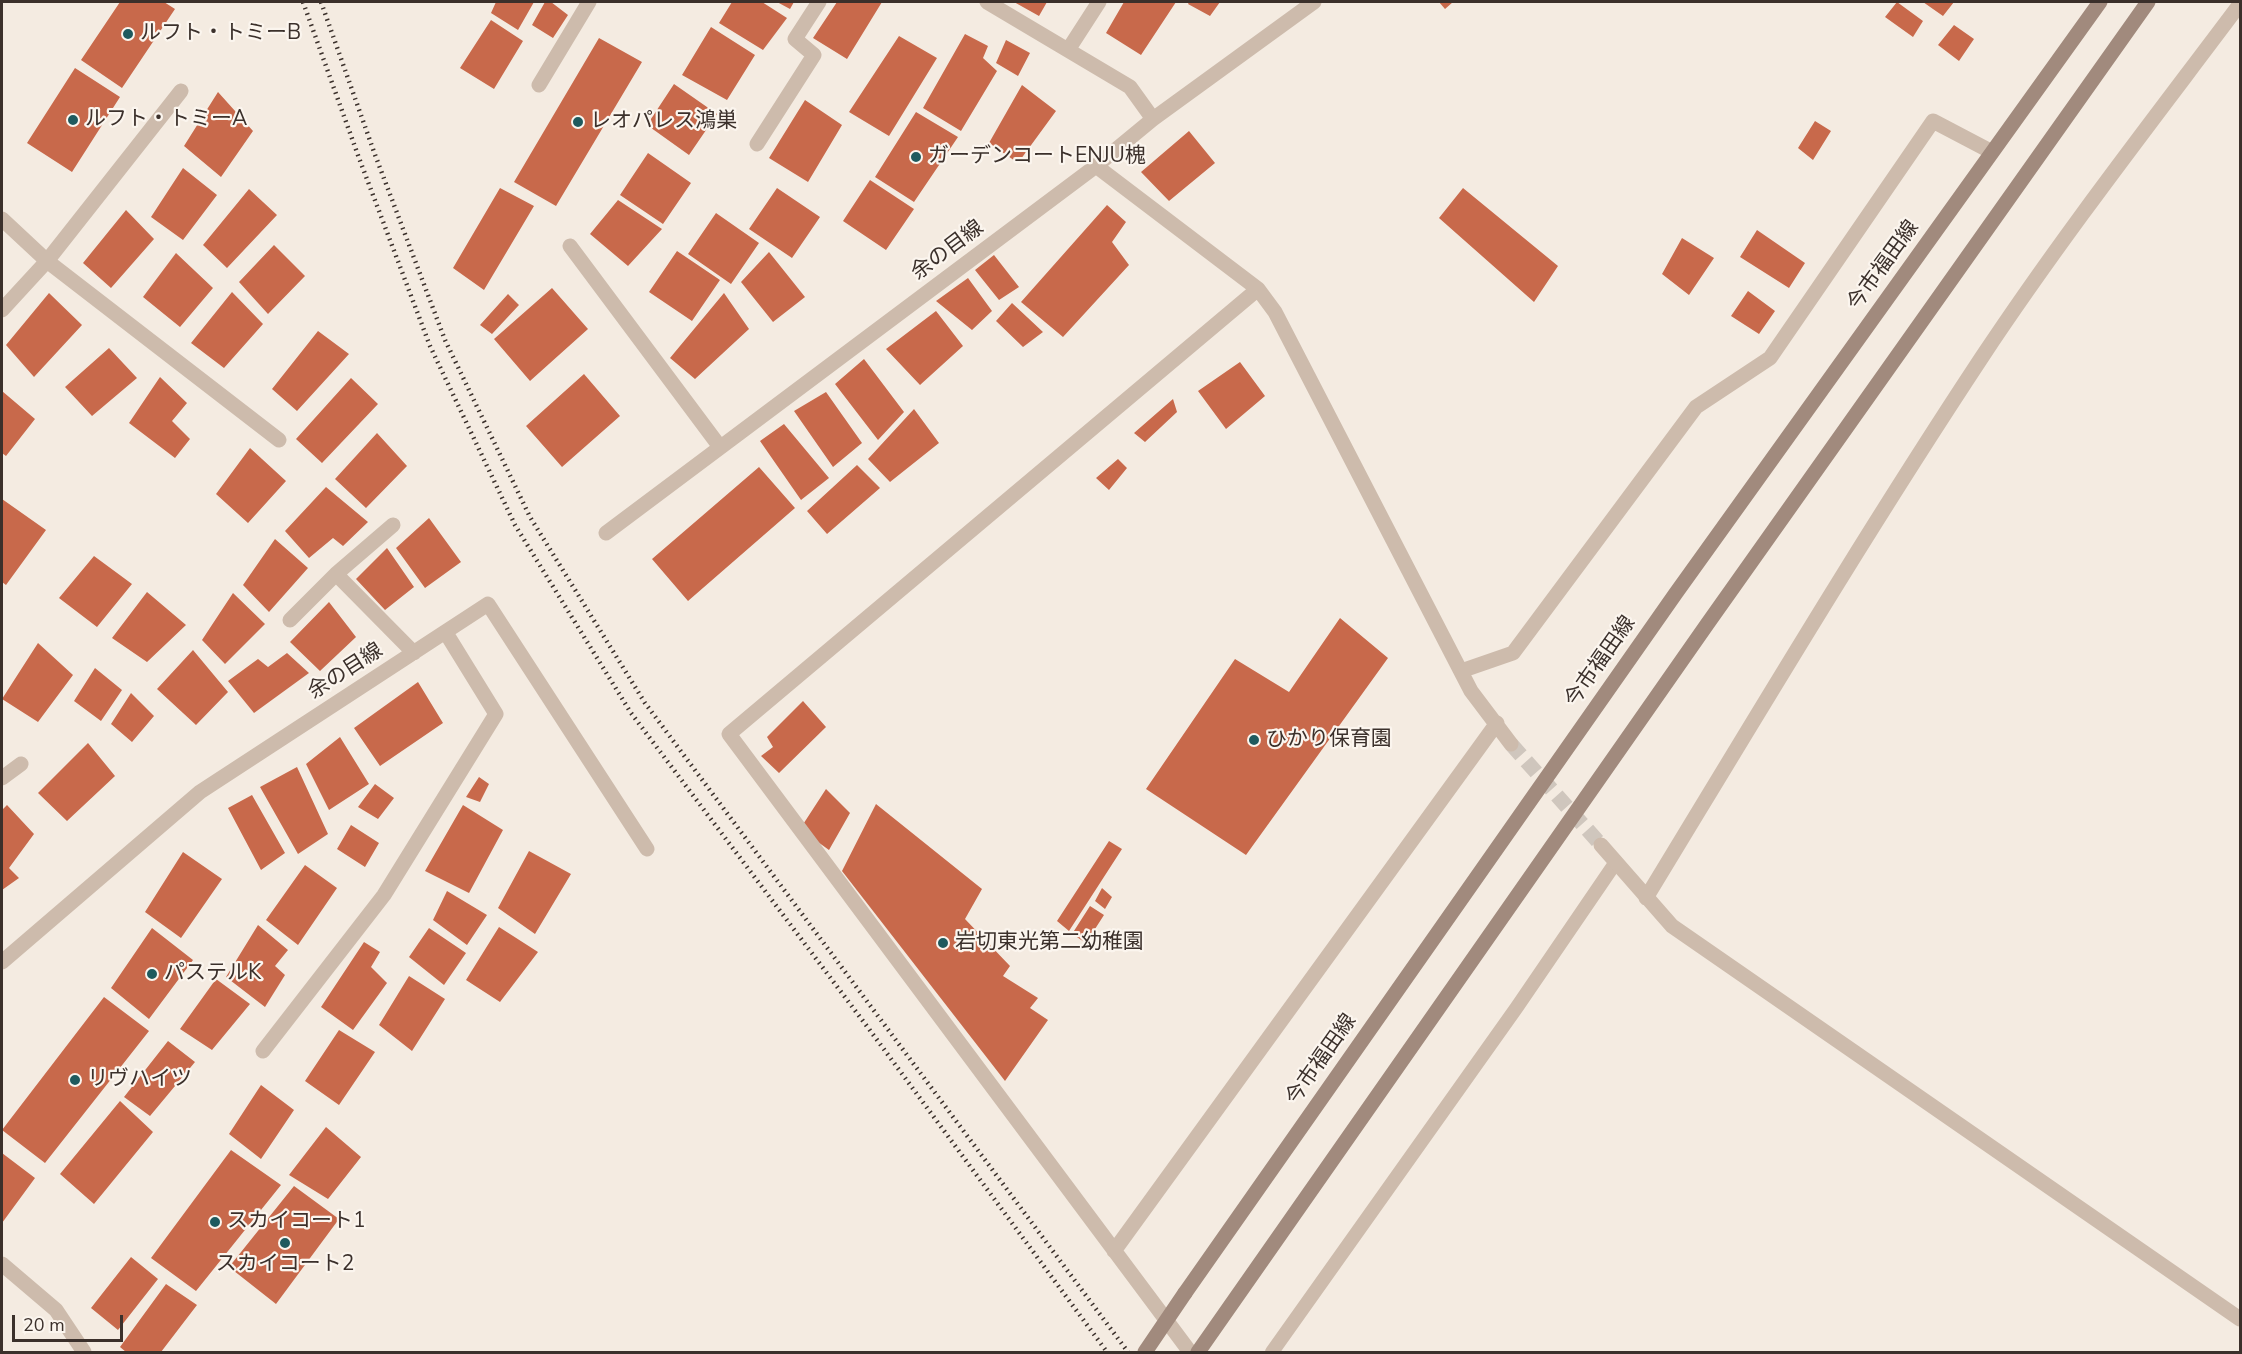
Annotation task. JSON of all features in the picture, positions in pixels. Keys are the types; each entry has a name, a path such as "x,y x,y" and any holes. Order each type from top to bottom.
{"main road":[{"name":"今市福田線","path":"1145,1353 1648,632 2100,2"},
{"path":"1198,1353 1701,633 2148,2"}],"street":[{"path":"539,85 589,2"},
{"path":"757,144 814,55 795,39 819,2"},
{"path":"987,2 1130,87 1150,115"},
{"path":"1068,50 1099,2"},
{"name":"余の目線","path":"606,533 1096,166 1150,115 1314,2"},
{"path":"1646,898 1808,630 1982,357 2065,237 2241,4"},
{"path":"2,310 47,261 181,91"},
{"path":"1461,671 1513,653 1696,407 1770,358 1934,121 1992,152"},
{"path":"1096,166 1258,289 1275,312 1471,691 1511,744"},
{"path":"2,219 47,261 279,440"},
{"path":"570,246 720,447"},
{"path":"1190,1353 729,734 1258,289"},
{"path":"290,620 336,574 393,525"},
{"path":"336,574 414,653"},
{"name":"余の目線","path":"2,962 200,792 488,604 647,849"},
{"path":"263,1051 384,895 496,714 446,633"},
{"path":"1114,1251 1497,723"},
{"path":"2,778 21,764"},
{"path":"1601,845 1672,926 2241,1319"},
{"path":"2,1264 56,1311 84,1353"}],"lane":[{"path":"1272,1353 1517,1007 1616,862"}],"building":[{"name":"ルフト・トミーB","path":"120,2 164,2 175,9 122,88 81,60"},
{"path":"496,2 534,2 518,30 491,13"},
{"path":"545,2 551,2 568,15 553,38 532,25"},
{"path":"732,2 762,2 787,18 763,50 719,23"},
{"path":"777,2 794,2 790,9"},
{"path":"837,2 882,2 847,59 813,38"},
{"path":"1014,2 1047,2 1039,16"},
{"path":"1124,2 1176,2 1141,55 1106,33"},
{"path":"1189,2 1220,2 1210,16 1188,4"},
{"path":"1439,2 1453,2 1445,9"},
{"path":"1897,2 1923,21 1913,37 1885,17"},
{"path":"1923,2 1954,2 1943,16"},
{"path":"491,20 523,41 494,89 460,68"},
{"path":"1954,25 1974,39 1959,61 1938,45"},
{"path":"711,27 755,55 727,100 682,75"},
{"path":"965,34 988,46 983,58 997,71 961,131 923,108"},
{"path":"899,36 937,58 889,136 849,112"},
{"name":"レオパレス鴻巣","path":"599,38 642,62 556,206 514,182"},
{"path":"1006,40 1030,53 1018,76 996,63"},
{"name":"ルフト・トミーA","path":"75,68 120,97 72,172 27,143"},
{"path":"674,84 717,114 689,155 647,125"},
{"path":"1022,85 1056,111 1018,163 989,143"},
{"path":"218,92 253,131 221,177 184,146"},
{"path":"805,100 842,125 808,182 769,158"},
{"name":"ガーデンコートENJU槐","path":"916,112 958,137 914,202 875,177"},
{"path":"1815,121 1831,131 1813,160 1798,148"},
{"path":"1189,131 1215,163 1169,201 1141,172"},
{"path":"648,153 691,183 663,224 620,195"},
{"path":"183,168 217,195 183,240 151,217"},
{"path":"870,180 914,209 886,250 843,221"},
{"path":"500,188 534,206 484,290 453,268"},
{"path":"777,188 820,217 792,258 749,229"},
{"path":"1463,188 1558,266 1534,302 1439,218"},
{"path":"249,189 277,215 227,268 203,245"},
{"path":"618,200 662,229 628,266 590,234"},
{"path":"1107,205 1126,222 1112,242 1129,265 1063,337 1021,302"},
{"path":"126,210 154,239 111,288 83,263"},
{"path":"716,213 759,243 731,284 688,254"},
{"path":"1757,230 1805,263 1789,288 1740,257"},
{"path":"1682,238 1714,258 1689,295 1662,274"},
{"path":"274,245 305,276 268,314 239,282"},
{"path":"677,251 720,280 692,321 649,292"},
{"path":"769,252 805,297 773,322 741,282"},
{"path":"176,253 213,288 180,327 143,297"},
{"path":"994,255 1019,287 999,300 975,270"},
{"path":"968,278 992,311 972,330 936,301"},
{"path":"552,288 588,329 530,381 494,339"},
{"path":"1748,291 1775,311 1759,334 1731,316"},
{"path":"232,292 263,324 224,368 191,343"},
{"path":"49,293 82,325 34,377 6,345"},
{"path":"724,293 749,329 695,379 670,358"},
{"path":"508,294 519,305 492,334 480,325"},
{"path":"1012,303 1043,332 1023,347 996,321"},
{"path":"936,311 963,346 920,385 886,349"},
{"path":"318,331 349,354 297,411 272,389"},
{"path":"109,348 137,378 92,416 65,387"},
{"path":"864,359 904,412 878,440 835,384"},
{"path":"1240,362 1265,396 1226,429 1198,391"},
{"path":"584,374 620,416 562,467 526,426"},
{"path":"160,377 187,403 172,421 190,439 175,458 129,423"},
{"path":"351,378 378,404 322,463 296,439"},
{"path":"2,391 35,419 6,456 2,453"},
{"path":"826,392 862,443 833,467 794,411"},
{"path":"1173,399 1177,412 1145,442 1134,433"},
{"path":"914,409 939,443 890,482 868,459"},
{"path":"784,424 829,478 801,500 760,441"},
{"path":"377,433 407,466 366,508 335,479"},
{"path":"250,448 286,481 248,523 216,494"},
{"path":"1118,459 1127,468 1109,490 1096,478"},
{"path":"857,465 880,488 827,534 807,511"},
{"path":"759,467 795,508 688,601 652,559"},
{"path":"326,487 368,522 343,546 333,538 309,558 285,531"},
{"path":"2,499 46,530 6,585 2,582"},
{"path":"429,518 461,562 425,588 396,548"},
{"path":"275,539 308,568 269,612 243,585"},
{"path":"387,548 414,587 385,610 356,579"},
{"path":"94,556 132,584 97,627 59,598"},
{"path":"147,592 186,625 147,662 112,638"},
{"path":"233,593 265,624 225,664 202,640"},
{"path":"329,602 356,637 320,671 290,642"},
{"name":"ひかり保育園","path":"1340,618 1388,658 1246,855 1146,789 1235,659 1289,692"},
{"path":"38,643 73,675 38,722 2,699"},
{"path":"193,650 228,692 196,725 157,689"},
{"path":"287,653 309,673 254,713 228,681 258,659 268,667"},
{"path":"95,668 122,690 101,721 74,701"},
{"path":"418,682 443,723 380,766 354,728"},
{"path":"131,693 154,716 132,742 111,724"},
{"path":"803,701 826,727 779,773 761,756 773,747 767,737"},
{"path":"340,737 369,784 329,810 306,764"},
{"path":"88,743 115,776 67,821 38,793"},
{"path":"297,767 328,834 298,854 260,787"},
{"path":"479,777 489,784 480,802 466,797"},
{"path":"375,784 394,798 378,819 358,807"},
{"path":"826,789 850,813 829,850 800,829"},
{"path":"252,795 285,853 261,870 228,808"},
{"name":"岩切東光第二幼稚園","path":"876,804 982,889 965,919 1010,966 1003,976 1038,998 1030,1008 1048,1020 1005,1081 842,871"},
{"path":"7,805 34,834 9,868 19,878 2,890 2,810"},
{"path":"463,805 503,830 469,893 425,871"},
{"path":"351,825 379,843 365,867 337,849"},
{"path":"1109,841 1122,849 1069,931 1057,921"},
{"path":"529,851 571,874 535,934 498,908"},
{"path":"183,852 222,879 181,938 145,912"},
{"path":"305,865 337,888 298,945 266,920"},
{"path":"1102,888 1112,897 1105,909 1095,901"},
{"path":"447,891 487,915 467,945 433,920"},
{"path":"1090,906 1104,915 1086,943 1072,934"},
{"path":"258,925 288,950 275,966 285,975 265,1007 226,977"},
{"path":"499,927 538,952 500,1002 466,980"},
{"name":"パステルK","path":"152,928 193,960 149,1019 111,988"},
{"path":"429,928 466,953 444,985 409,957"},
{"path":"364,942 380,952 371,967 387,983 353,1030 321,1007"},
{"path":"409,976 445,999 412,1051 379,1025"},
{"path":"216,979 250,1004 212,1050 180,1029"},
{"name":"リヴハイツ","path":"104,997 149,1031 45,1163 2,1130"},
{"path":"339,1030 375,1052 339,1105 305,1081"},
{"path":"168,1041 195,1062 150,1116 124,1097"},
{"path":"261,1085 294,1110 261,1159 229,1134"},
{"path":"120,1101 153,1132 94,1204 60,1174"},
{"path":"326,1127 361,1157 328,1199 289,1175"},
{"name":"スカイコート1","path":"231,1150 281,1185 196,1291 151,1258"},
{"path":"2,1153 35,1178 2,1223"},
{"name":"スカイコート2","path":"294,1186 339,1219 276,1304 229,1267"},
{"path":"131,1257 158,1279 118,1330 91,1308"},
{"path":"166,1284 197,1305 161,1352 126,1352 120,1347"}],"tunnel":[{"path":"1511,744 1601,845"}],"railway":[{"path":"303,2 430,346 515,525 631,713 869,1029 1107,1352"},
{"path":"321,2 374,152 445,340 530,517 645,703 1128,1352"}],"place":[{"name":"ルフト・トミーB","path":"128,34"},
{"name":"ルフト・トミーA","path":"73,120"},
{"name":"レオパレス鴻巣","path":"578,122"},
{"name":"ガーデンコートENJU槐","path":"916,157"},
{"name":"ひかり保育園","path":"1254,740"},
{"name":"岩切東光第二幼稚園","path":"943,943"},
{"name":"パステルK","path":"152,974"},
{"name":"リヴハイツ","path":"75,1080"},
{"name":"スカイコート1","path":"215,1222"},
{"name":"スカイコート2","path":"285,1243"}]}
